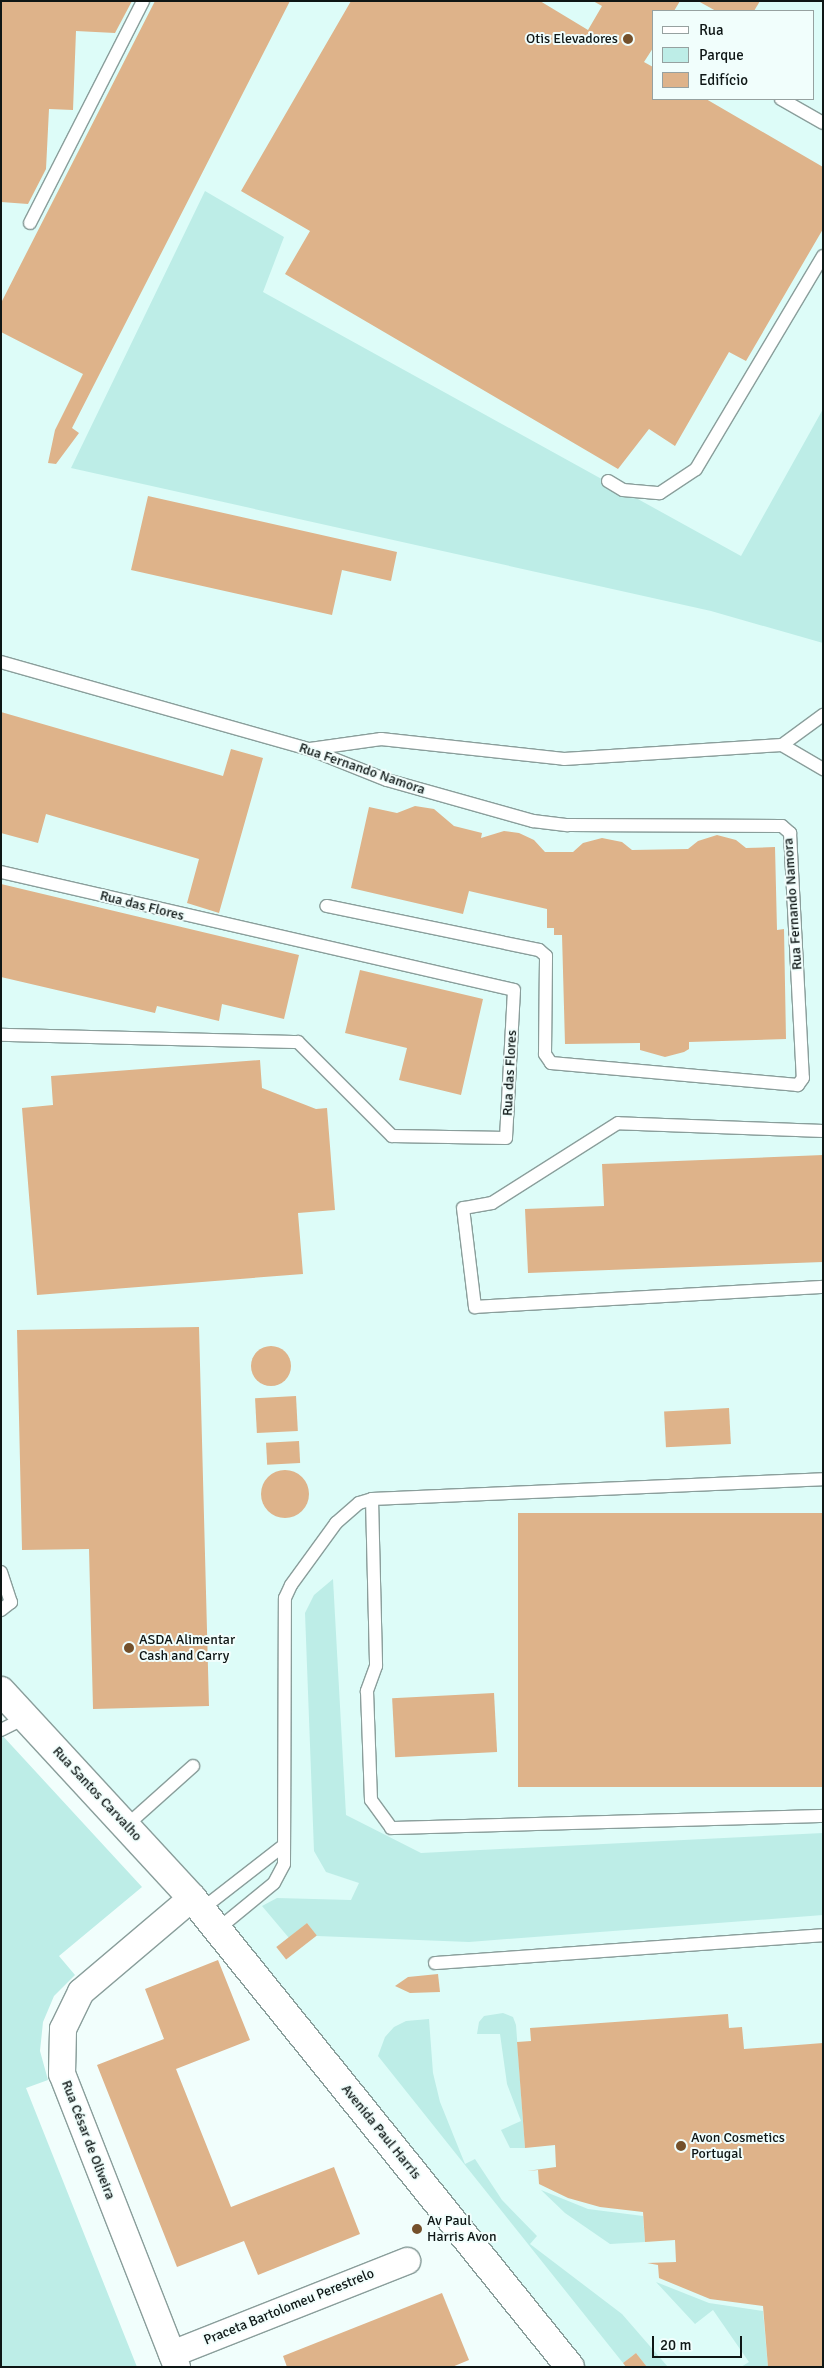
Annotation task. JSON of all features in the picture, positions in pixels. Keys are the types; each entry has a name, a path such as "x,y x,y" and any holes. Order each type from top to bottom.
{"street":[{"name":"Rua Santos Carvalho","path":"1,1691 204,1912"},
{"name":"Rua César de Oliveira","path":"174,2360 62,2074 63,2029 81,1992 204,1912"},
{"name":"Avenida Paul Harris","path":"204,1912 570,2367"},
{"name":"Praceta Bartolomeu Perestrelo","path":"174,2360 407,2261"}],"lane":[{"path":"30,223 143,1"},
{"path":"783,100 823,123"},
{"path":"608,481 623,490 660,493 696,469 823,256"},
{"name":"Rua Fernando Namora","path":"1,662 309,750 387,780 533,821 568,825 782,826 790,833 804,1078 798,1085 550,1063 545,1054 546,956 540,950 326,906"},
{"path":"309,750 381,739 564,759 782,745 823,715"},
{"path":"782,745 823,769"},
{"name":"Rua das Flores","path":"1,872 514,990 506,1138 392,1136 298,1042 1,1035"},
{"path":"823,1131 618,1123 492,1203 463,1208 475,1307 823,1287"},
{"path":"204,1912 274,1883 284,1864 285,1598 291,1585 336,1523 359,1503 372,1499 823,1479"},
{"path":"372,1499 376,1666 367,1691 371,1800 391,1828 823,1816"},
{"path":"1,1572 11,1602 1,1610"},
{"path":"1,1730 26,1718"},
{"path":"126,1826 193,1766"},
{"path":"204,1912 283,1846"},
{"path":"435,1963 823,1935"}],"shaded area":[{"path":"1,1 823,1 823,2367 582,2367 211,1906 1,1674"}],"green space":[{"path":"205,191 284,237 263,292 741,556 823,409 823,643 711,611 71,468"},
{"path":"333,1579 346,1815 421,1853 823,1833 823,1915 469,1942 317,1936 307,1923 289,1938 262,1906 277,1898 351,1900 359,1883 326,1872 314,1851 305,1613 314,1595"},
{"path":"1,1734 142,1887 59,1956 75,1975 54,1996 43,2022 40,2051 48,2080 26,2088 137,2367 1,2367"},
{"path":"503,2013 513,2017 516,2025 525,2148 510,2148 501,2130 521,2121 507,2084 500,2034 477,2034 479,2022 484,2016"},
{"path":"429,2019 433,2073 440,2102 465,2164 475,2159 502,2200 537,2236 530,2244 622,2314 668,2367 647,2367 636,2353 623,2363 378,2056 385,2037 394,2027 406,2021"},
{"path":"541,2190 588,2209 643,2216 645,2242 610,2244 565,2213"},
{"path":"656,2282 709,2303 763,2311 768,2367 741,2367 749,2362 713,2310 695,2324"}],"building":[{"path":"1,1 132,1 115,33 76,31 73,110 49,109 46,169 28,204 1,202"},
{"path":"155,1 290,1 72,428 79,433 56,464 48,463 55,430 83,374 1,332 1,303"},
{"path":"351,1 540,1 588,30 602,6 593,1 680,1 675,10 652,10 652,50 644,62 652,66 652,100 708,100 823,167 823,229 746,361 729,352 675,446 649,429 618,469 285,274 310,231 241,191"},
{"path":"698,1 760,1 755,10 714,10"},
{"path":"148,496 397,552 391,581 342,570 332,615 131,570"},
{"path":"1,712 223,776 231,749 263,758 219,913 187,903 199,859 46,814 38,843 1,833"},
{"path":"415,806 434,809 454,826 482,833 481,838 504,831 519,833 534,840 545,852 573,852 583,843 602,838 622,842 632,850 688,849 698,841 717,835 736,840 746,848 775,847 777,930 784,929 786,1039 689,1042 689,1049 665,1057 640,1050 640,1043 565,1044 562,935 554,935 554,928 547,928 547,909 469,891 463,914 351,888 369,807 397,813"},
{"path":"1,884 299,955 284,1019 222,1004 219,1021 157,1006 155,1013 1,977"},
{"path":"360,970 483,999 461,1095 399,1080 407,1048 345,1033"},
{"path":"260,1060 262,1088 316,1109 327,1108 335,1210 298,1213 303,1274 37,1295 22,1108 53,1105 51,1076"},
{"path":"823,1155 823,1262 528,1273 525,1209 604,1206 602,1164"},
{"path":"199,1327 209,1706 93,1709 89,1549 22,1550 17,1330"},
{"path":"267,1346 275,1346 282,1349 288,1355 291,1366 288,1377 282,1383 275,1386 267,1386 260,1383 254,1377 251,1370 251,1362 254,1355 260,1349"},
{"path":"296,1396 298,1431 257,1433 255,1398"},
{"path":"729,1408 731,1444 666,1447 664,1411"},
{"path":"299,1441 300,1463 267,1465 266,1443"},
{"path":"280,1470 290,1470 299,1474 305,1480 308,1485 308,1503 299,1514 290,1518 280,1518 271,1514 265,1508 261,1499 261,1489 265,1480 271,1474"},
{"path":"518,1513 823,1513 823,1787 518,1787"},
{"path":"494,1693 497,1752 395,1757 392,1698"},
{"path":"307,1923 317,1936 286,1960 276,1947"},
{"path":"218,1960 250,2040 176,2069 231,2207 334,2167 360,2234 258,2275 244,2241 177,2267 97,2065 164,2039 145,1989"},
{"path":"438,1974 440,1992 410,1993 395,1986 408,1977"},
{"path":"728,2014 729,2028 742,2027 744,2049 823,2043 823,2367 768,2367 763,2306 710,2299 659,2278 658,2265 647,2263 676,2262 675,2240 645,2242 643,2212 600,2207 568,2198 539,2184 538,2170 527,2171 556,2167 555,2145 525,2148 517,2042 531,2041 530,2028"},
{"path":"442,2293 469,2360 452,2367 287,2367 283,2356"},
{"path":"636,2353 647,2367 626,2367 623,2363"}],"place":[{"name":"Otis Elevadores","path":"628,39"},
{"name":"ASDA Alimentar Cash and Carry","path":"129,1648"},
{"name":"Avon Cosmetics Portugal","path":"681,2146"},
{"name":"Av Paul Harris Avon","path":"417,2229"}]}
